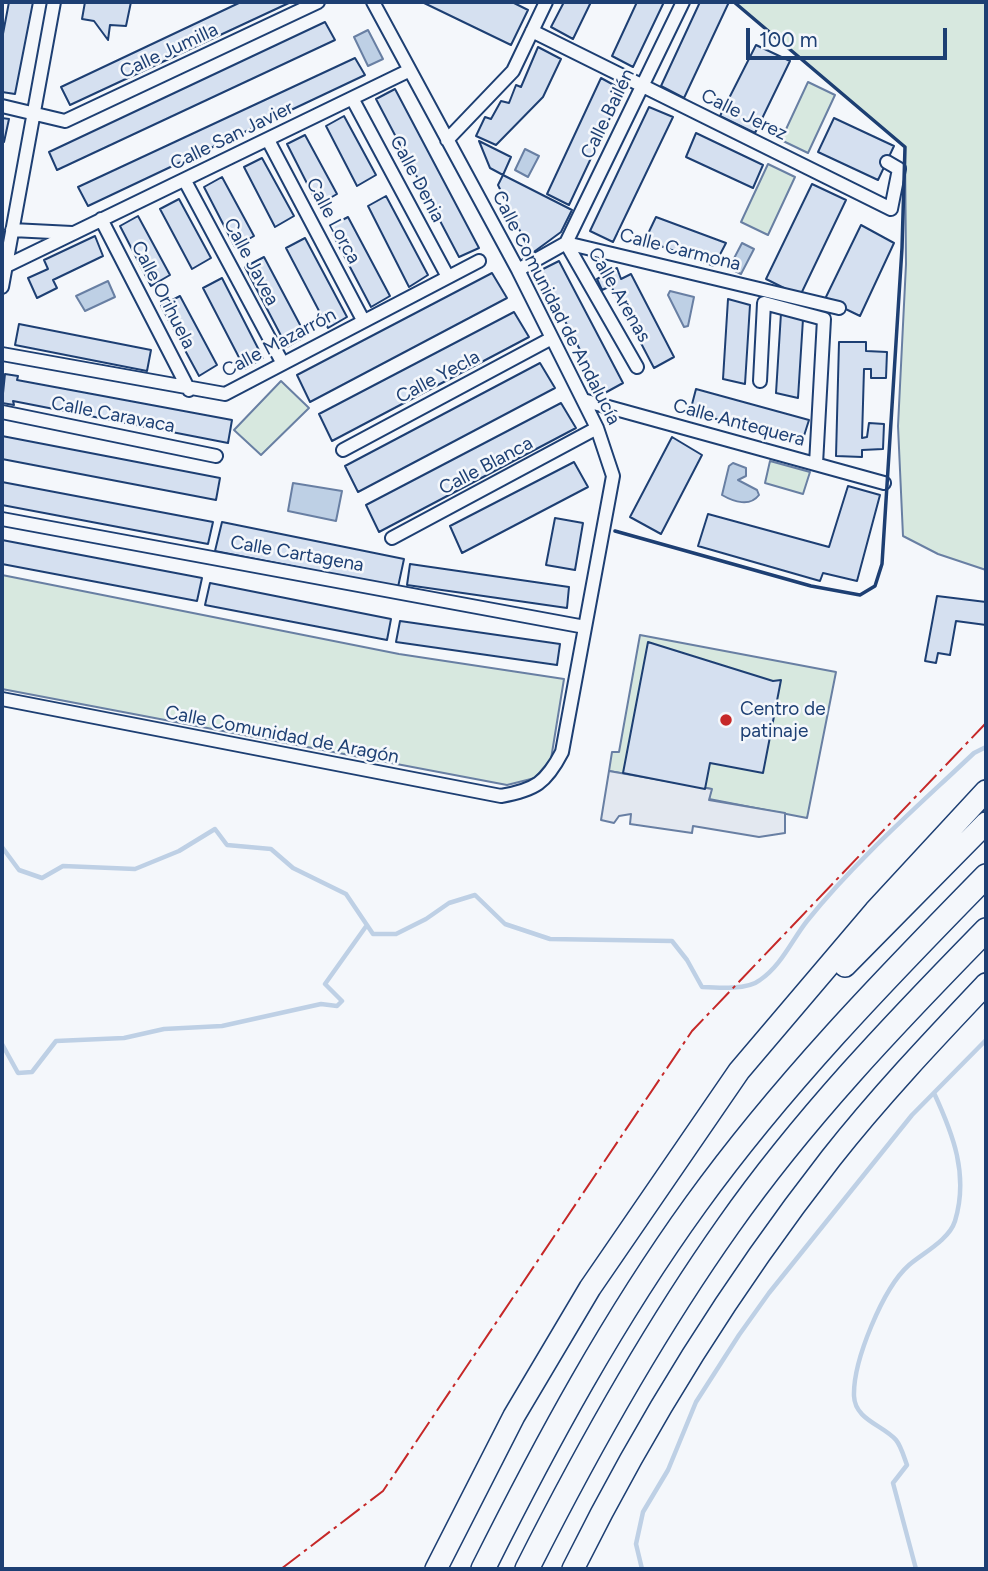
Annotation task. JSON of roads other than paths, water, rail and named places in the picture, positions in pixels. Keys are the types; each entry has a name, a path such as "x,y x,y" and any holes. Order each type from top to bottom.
{"highway":[{"path":"436,1569 514,1416 590,1288 738,1070 875,911 986,791"},
{"path":"661,1181 750,1072 853,957 986,823"},
{"path":"483,1569 545,1446 626,1307 696,1204 781,1094 882,983 986,876"},
{"path":"527,1569 579,1466 654,1338 729,1224 813,1119 910,1007 986,930"},
{"path":"573,1569 609,1497 690,1358 762,1250 852,1134 986,984"},
{"path":"852,1134 986,1002"}],"street":[{"path":"2,287 54,2"},
{"name":"Calle Jumilla","path":"2,106 65,121 318,2"},
{"name":"Calle Comunidad de Andalucía","path":"373,2 518,270 597,428 612,476 562,752 550,775"},
{"path":"447,139 513,71 546,2"},
{"name":"Calle Bailén","path":"566,243 683,2"},
{"name":"Calle Jerez","path":"532,32 891,209 899,169 887,162"},
{"name":"Calle San Javier","path":"6,266 408,71"},
{"name":"Calle Denia","path":"352,100 448,277"},
{"name":"Calle Lorca","path":"268,140 363,320"},
{"name":"Calle Javea","path":"185,181 282,362"},
{"path":"2,204 17,207"},
{"name":"Calle Orihuela","path":"102,219 189,390"},
{"name":"Calle San Javier","path":"12,230 72,233"},
{"path":"518,270 566,243"},
{"name":"Calle Carmona","path":"566,243 839,308"},
{"name":"Calle Arenas","path":"566,243 638,367"},
{"name":"Calle Mazarrón","path":"2,354 189,390 225,394 479,261"},
{"path":"760,381 764,303 824,319 816,464"},
{"name":"Calle Yecla","path":"343,450 552,338"},
{"name":"Calle Antequera","path":"583,400 884,483"},
{"name":"Calle Caravaca","path":"2,412 216,456"},
{"name":"Calle Blanca","path":"392,538 597,428"},
{"name":"Calle Cartagena","path":"2,519 585,627"},
{"name":"Calle Comunidad de Aragón","path":"2,699 328,765 501,796 528,791 550,775"}],"water":[{"path":"368,30 383,59 368,66 354,37"},
{"path":"525,149 539,156 528,177 515,170"},
{"path":"742,243 754,249 741,274 729,268"},
{"path":"108,281 115,297 85,311 76,296"},
{"path":"670,291 694,297 688,326 684,327 668,295"},
{"path":"733,463 746,468 746,476 738,480 757,490 759,495 755,499 737,501 722,495 729,466"},
{"path":"293,483 342,491 336,521 288,511"}],"waterway":[{"path":"2,847 19,870 42,878 63,866 135,869 179,851 215,829 227,845 271,849 293,868 346,894 373,934 396,934 426,919 449,903 475,895 505,924 550,939 672,941 687,960 702,987 741,987 755,983 767,974 807,921 846,877 974,753 986,747"},
{"path":"2,1044 18,1073 32,1072 56,1041 124,1038 164,1029 222,1026 321,1004 337,1006 342,1001 325,984 367,925"},
{"path":"642,1569 636,1544 643,1512 668,1470 696,1402 739,1335 769,1293 912,1115 986,1040"},
{"path":"916,1569 893,1483 907,1465 904,1455 891,1435 864,1417 854,1396 864,1345 889,1290 909,1265 947,1234 955,1221 959,1204 960,1171 953,1139 934,1093"}],"place":[{"name":"Centro de patinaje","path":"726,720"}]}
